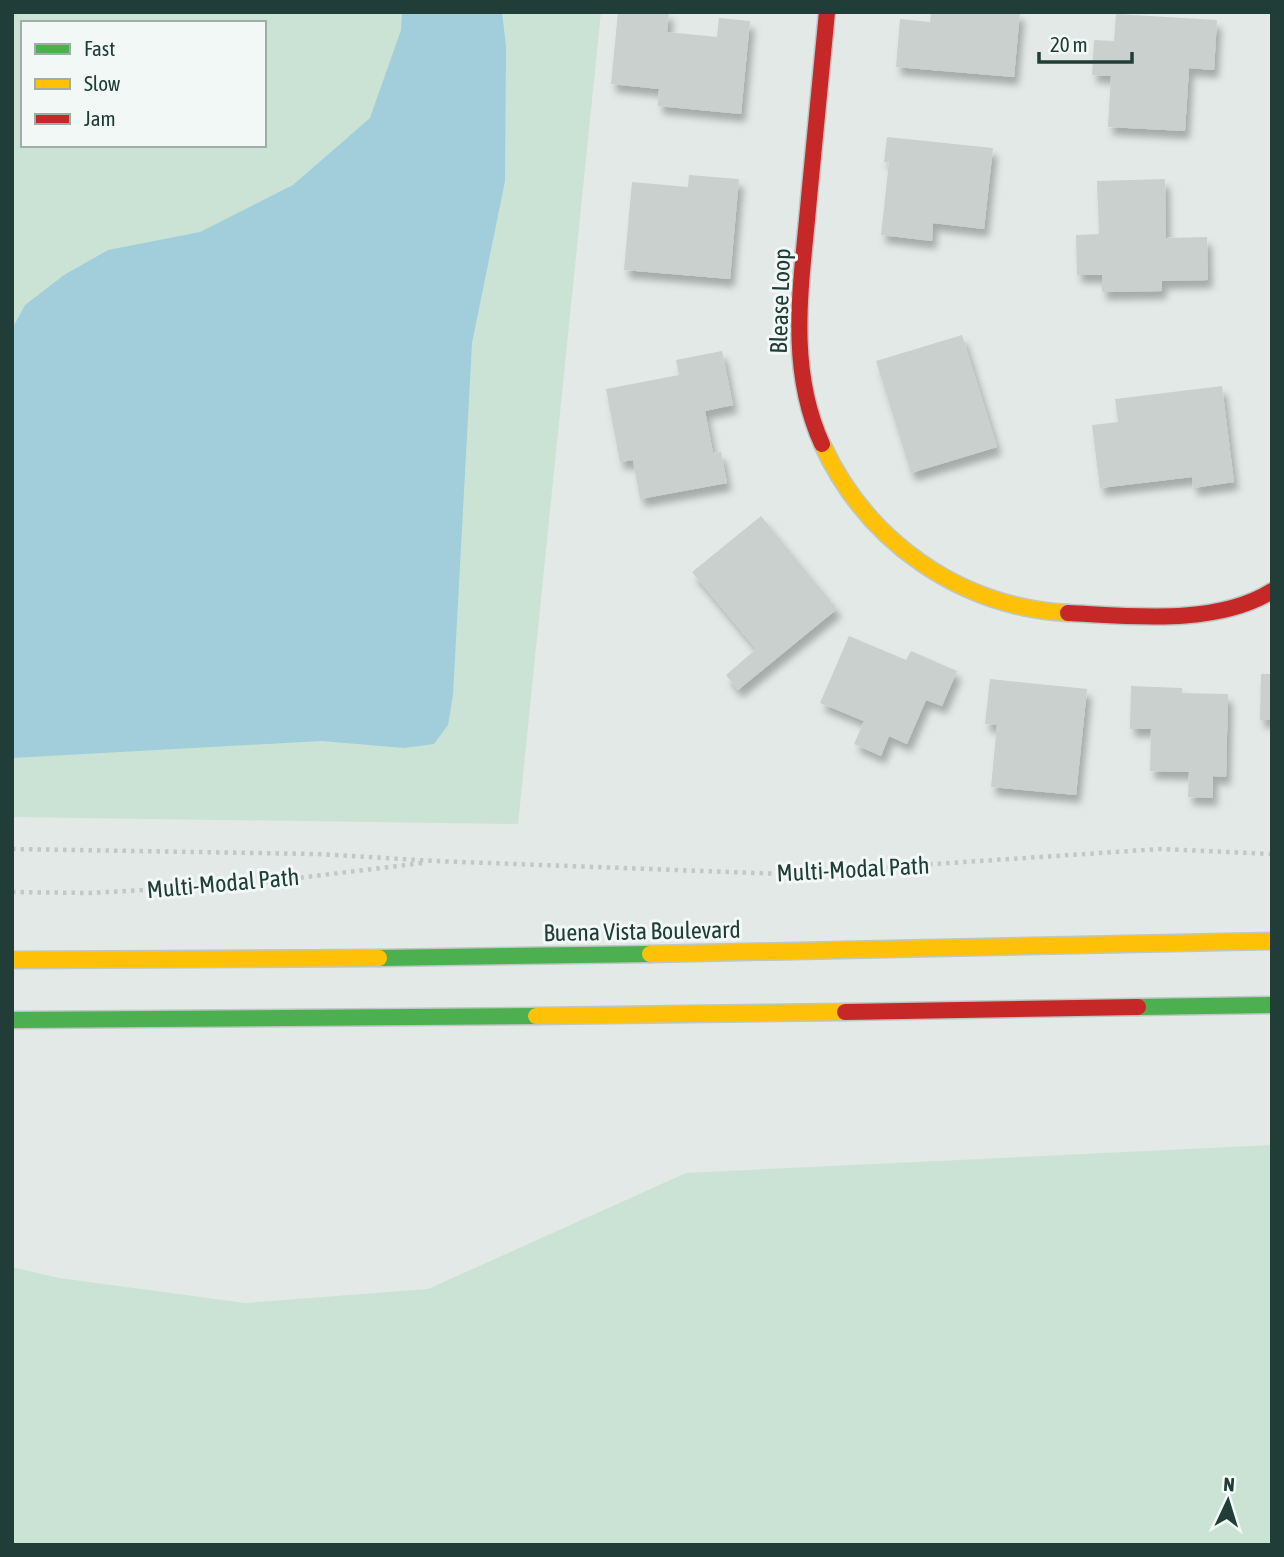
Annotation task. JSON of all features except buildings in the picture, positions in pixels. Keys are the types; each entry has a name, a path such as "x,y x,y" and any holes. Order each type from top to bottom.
{"main road":[{"name":"Blease Loop","path":"827,12 799,308 798,353 814,426 831,464 854,497 883,533 916,560 956,584 997,602 1047,611 1184,614 1237,609 1272,591"},
{"name":"Buena Vista Boulevard","path":"12,960 475,958 1272,941"},
{"path":"12,1020 653,1015 1272,1005"}],"path":[{"name":"Multi-Modal Path","path":"12,849 317,854 784,874 1160,849 1272,855"},
{"name":"Multi-Modal Path","path":"12,892 89,893 239,885 434,861"}],"green space":[{"path":"12,12 601,12 518,824 12,817"},
{"path":"1272,1145 1272,1545 12,1545 12,1267 59,1278 245,1303 428,1289 686,1173"}],"water":[{"path":"402,12 502,12 506,46 505,181 472,343 453,695 448,725 434,744 404,748 322,741 12,758 12,329 25,305 64,275 108,250 200,232 293,185 370,118 401,30"}],"traffic: fast":[{"path":"379,958 650,954"},
{"path":"1138,1007 1272,1005"},
{"path":"12,1020 536,1016"}],"traffic: slow":[{"path":"822,444 841,479 864,511 891,539 921,563 955,583 990,598 1028,608 1068,613"},
{"path":"650,954 1272,941"},
{"path":"12,960 379,958"},
{"path":"536,1016 845,1012"}],"traffic: jam":[{"path":"822,444 804,384 799,323 827,12"},
{"path":"1068,613 1145,617 1199,614 1225,610 1272,591"},
{"path":"845,1012 1138,1007"}]}
